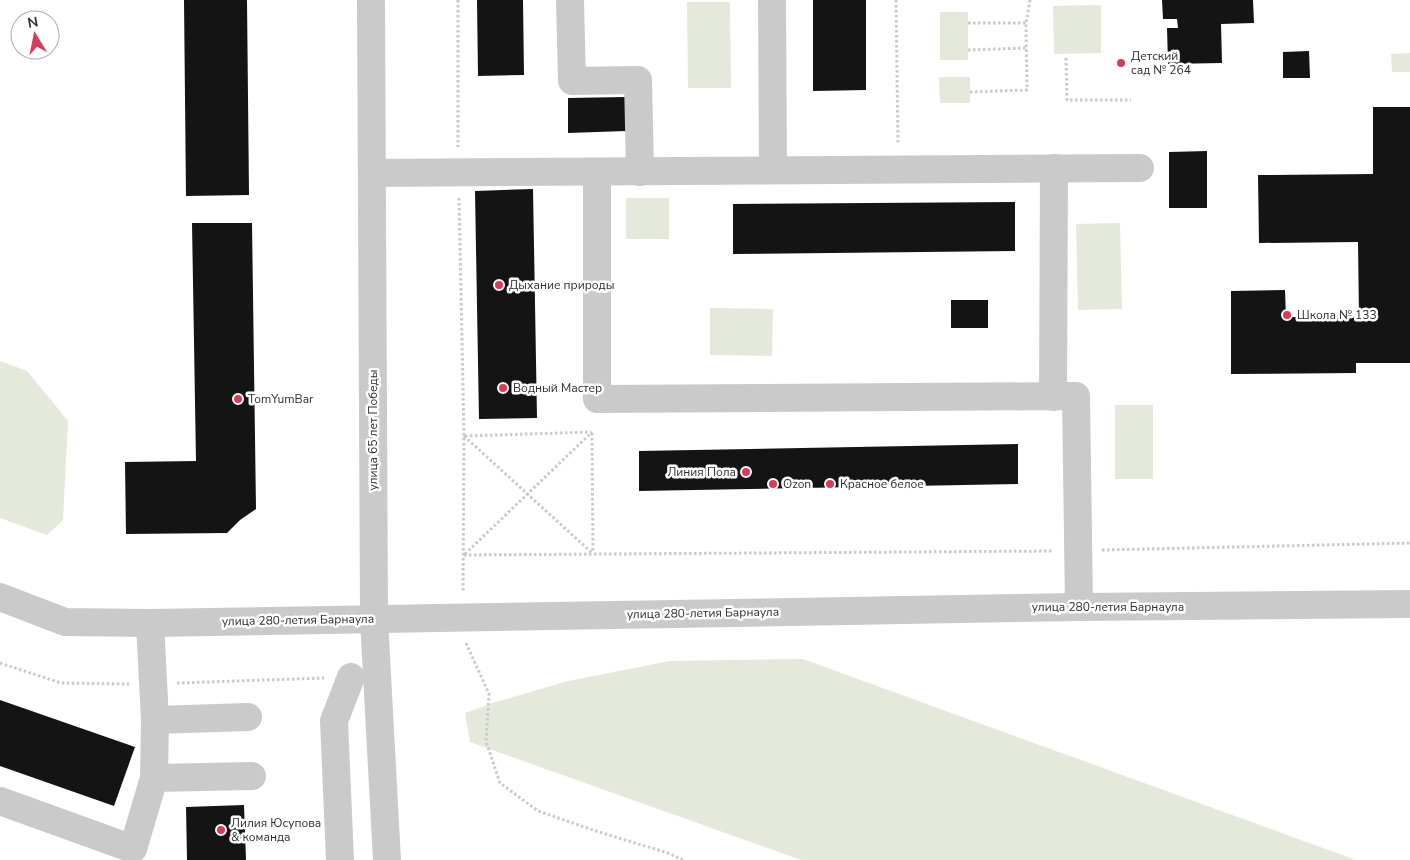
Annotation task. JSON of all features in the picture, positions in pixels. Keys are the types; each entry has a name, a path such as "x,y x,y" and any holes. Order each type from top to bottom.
{"street":[{"name":"улица 65 лет Победы","path":"371,0 374,619 387,860"},
{"path":"570,0 572,81 638,80 640,172"},
{"path":"772,0 774,170"},
{"path":"1053,397 1054,168"},
{"path":"372,173 1140,168"},
{"path":"597,172 598,399 1076,396 1078,607"},
{"name":"улица 280-летия Барнаула","path":"0,597 65,622 150,623 1078,607 1410,604"},
{"path":"0,801 133,855 154,778 155,720 150,623"},
{"path":"340,860 334,721 351,677"},
{"path":"155,720 248,717"},
{"path":"154,778 252,776"}],"path":[{"path":"458,0 458,172 464,436 463,594"},
{"path":"896,0 899,170"},
{"path":"970,92 1027,90 1026,23 1030,0"},
{"path":"968,23 1026,23"},
{"path":"968,50 1026,48"},
{"path":"1066,58 1067,100 1131,100"},
{"path":"464,436 592,432"},
{"path":"464,555 592,432"},
{"path":"592,432 593,553"},
{"path":"464,436 593,553"},
{"path":"464,555 1078,551 1216,546 1410,543"},
{"path":"464,638 489,694 486,741 500,783 538,811 668,853 683,860"}],"shaded area":[{"path":"687,2 730,2 731,88 688,88"},
{"path":"1101,5 1101,53 1054,54 1053,6"},
{"path":"940,12 968,12 968,60 940,60"},
{"path":"1410,53 1410,72 1392,72 1391,54"},
{"path":"939,77 970,77 970,103 940,103"},
{"path":"626,198 669,198 669,239 626,239"},
{"path":"1120,223 1122,309 1078,310 1076,224"},
{"path":"710,308 773,309 772,356 710,355"},
{"path":"0,361 27,371 68,421 63,520 47,535 0,518"},
{"path":"1115,405 1153,405 1153,479 1115,479"},
{"path":"803,659 1356,860 801,860 470,742 465,713 568,681 670,661"}],"building":[{"path":"184,0 247,0 249,195 186,196"},
{"path":"477,0 523,0 524,75 478,76"},
{"path":"813,0 866,0 866,90 813,91"},
{"path":"1162,0 1253,0 1254,23 1221,24 1222,63 1168,64 1167,28 1178,28 1177,19 1163,19"},
{"path":"1309,51 1310,78 1283,78 1283,52"},
{"path":"625,97 626,131 568,133 568,98"},
{"path":"1373,107 1410,107 1410,363 1356,363 1356,373 1231,374 1231,291 1285,290 1286,317 1359,317 1358,242 1259,243 1258,175 1373,174"},
{"path":"1207,151 1207,208 1169,208 1169,152"},
{"path":"533,189 537,418 479,419 475,191"},
{"path":"1015,202 1015,251 733,254 733,204"},
{"path":"192,223 252,223 256,509 240,520 227,533 126,534 125,462 196,461"},
{"path":"951,300 988,300 988,328 951,328"},
{"path":"1018,444 1018,484 639,491 639,451"},
{"path":"0,700 135,747 114,806 0,766"},
{"path":"244,805 246,860 187,860 186,807"}],"place":[{"name":"Детский сад № 264","path":"1121,63"},
{"name":"Дыхание природы","path":"499,285"},
{"name":"Школа № 133","path":"1287,315"},
{"name":"Водный Мастер","path":"503,388"},
{"name":"TomYumBar","path":"238,399"},
{"name":"Линия Пола","path":"746,472"},
{"name":"Ozon","path":"773,484"},
{"name":"Красное белое","path":"830,484"},
{"name":"Лилия Юсупова & команда","path":"221,830"}]}
